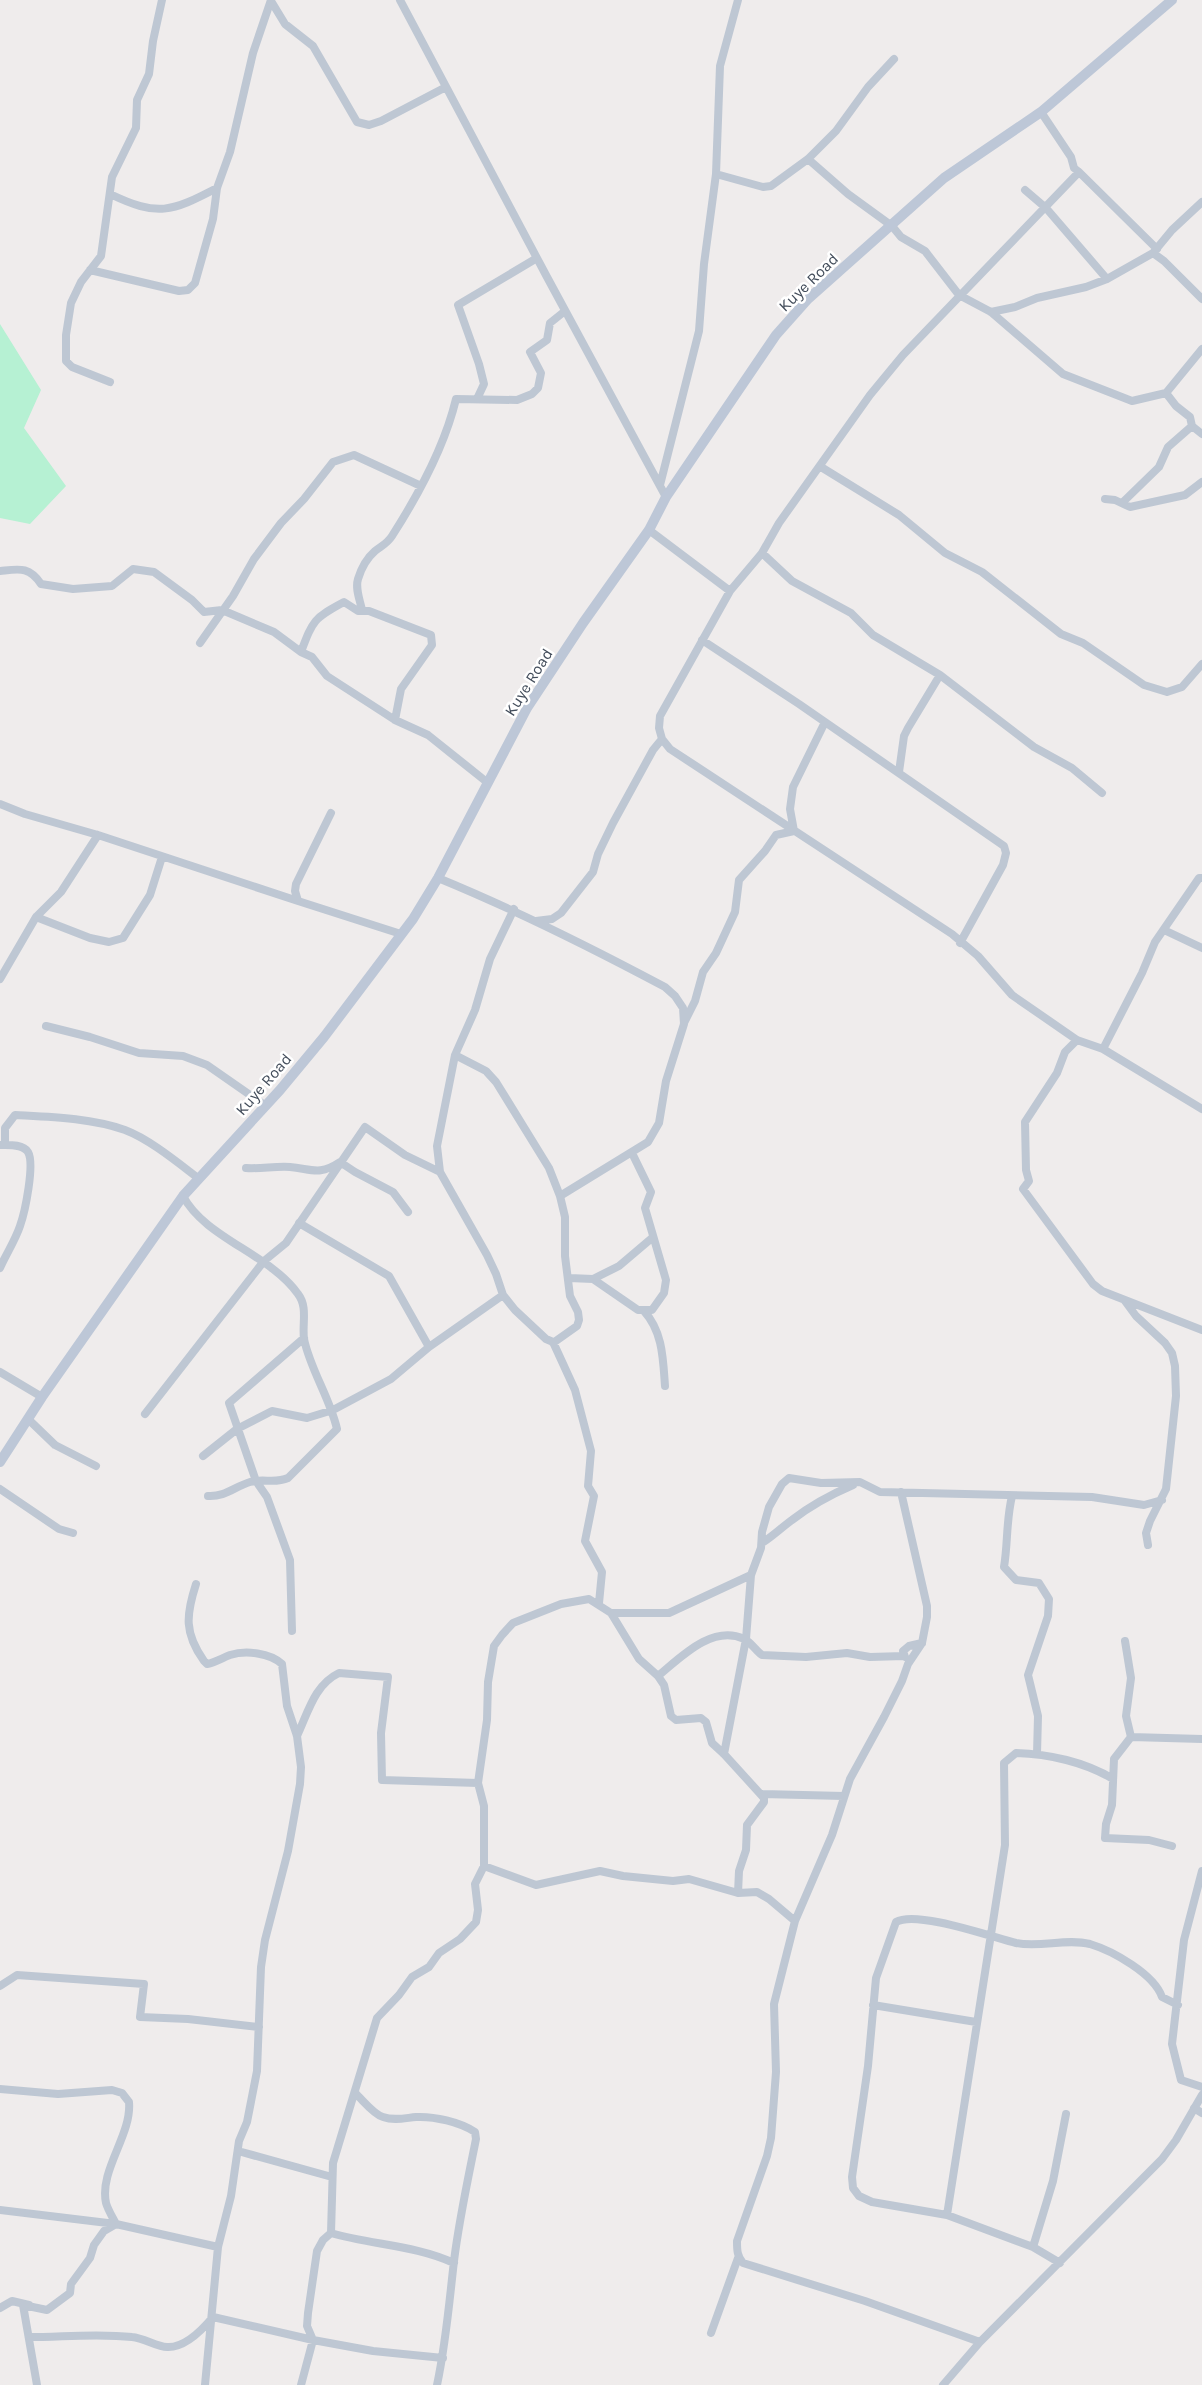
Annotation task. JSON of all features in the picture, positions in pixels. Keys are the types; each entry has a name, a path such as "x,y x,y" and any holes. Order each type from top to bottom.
{"street":[{"path":"110,382 72,367 66,361 71,303 76,290 104,249 104,229 112,177 136,128 137,100 149,74 162,0"},
{"path":"400,0 666,497"},
{"path":"660,485 699,331 704,264 716,174 720,66 738,0"},
{"name":"Kuye Road","path":"0,1462 42,1397 183,1196 266,1106 324,1037 401,934 438,878 527,708 583,623 649,530 666,497 776,335 808,299 944,178 1041,112 1172,0"},
{"path":"90,270 179,291 188,290 195,283 213,219 217,188 230,152 257,36 271,1"},
{"path":"271,1 285,24 312,46 357,122 369,125 381,121 446,87"},
{"path":"716,174 763,187 771,186 808,159 836,131 868,87 894,59"},
{"path":"1041,112 1071,157 1074,168 1202,299"},
{"path":"808,159 848,194 892,226 901,237 925,251 959,295 991,312 1062,374 1132,400 1166,393 1202,349"},
{"path":"1079,172 959,295 903,355 870,395 779,524 762,553 730,591 664,705 659,728 662,739 670,749 952,934 978,956 1012,995 1077,1040 1104,1049 1202,1109"},
{"path":"110,194 125,202 162,211 187,204 217,188"},
{"path":"1025,190 1046,208 1107,279"},
{"path":"991,312 1015,307 1037,298 1086,287 1107,279 1155,251 1202,202"},
{"path":"477,399 484,384 458,305 537,258"},
{"path":"362,610 357,588 362,568 372,554 388,542 422,486 443,439 456,399 517,400 532,394 538,388 541,373 530,352 547,340 550,323 565,310"},
{"path":"1166,393 1176,406 1190,417 1192,426 1202,434"},
{"path":"1122,503 1159,467 1168,447 1192,426"},
{"path":"200,643 281,523 304,499 333,462 354,455 422,486"},
{"path":"821,466 899,515 945,553 982,572 1060,634 1083,643 1144,685 1167,692 1182,687 1202,664"},
{"path":"1105,499 1130,507 1185,495 1202,482"},
{"path":"649,530 730,591"},
{"path":"762,553 792,581 851,612 873,635 940,675 1034,747 1072,768 1102,793"},
{"path":"0,571 20,567 36,577 41,584 73,589 112,586 133,569 154,572 204,612 222,610 274,632 301,652 312,657 327,676 395,720 428,735 488,783"},
{"path":"301,652 311,624 344,602 358,611 362,610 425,631 433,638 432,645 401,689 395,720"},
{"path":"702,640 899,772 1004,846 1006,853 1003,865 960,943"},
{"path":"899,772 904,736 940,675"},
{"path":"794,831 790,809 794,787 825,722"},
{"path":"534,921 552,919 561,913 588,879 613,823 653,750 662,739"},
{"path":"0,804 25,814 98,835 401,934"},
{"path":"298,901 295,891 296,884 331,813"},
{"path":"560,1196 632,1153 648,1142 656,1132 666,1081 684,1024 695,1001 703,972 716,953 735,912 739,880 776,835 794,831"},
{"path":"0,980 36,917 61,892 98,835"},
{"path":"36,917 90,938 109,942 123,938 150,895 162,857"},
{"path":"438,878 513,909 581,942 664,987 675,996 683,1008 684,1024"},
{"path":"1104,1049 1155,942 1182,901 1199,878 1202,878"},
{"path":"513,909 490,959 475,1010 455,1055 437,1146 440,1172 487,1255 503,1295 515,1310 553,1343 575,1390 591,1451 588,1486 594,1496 585,1541 602,1572 598,1603"},
{"path":"1164,930 1202,948"},
{"path":"46,1026 139,1053 183,1056 207,1065 266,1106"},
{"path":"1077,1040 1065,1052 1057,1073 1025,1122 1026,1170 1029,1182 1023,1190 1093,1284 1102,1291 1202,1330"},
{"path":"455,1055 486,1071 496,1082 549,1168 560,1196 565,1217 564,1256 570,1296 578,1312 579,1320 577,1326 553,1343"},
{"path":"0,1268 20,1228 30,1171 29,1153 26,1149 2,1145 5,1128 15,1115 88,1122 125,1130 198,1178"},
{"path":"145,1414 264,1261 286,1243 365,1127 405,1155 440,1172"},
{"path":"593,1279 638,1310 652,1310 664,1293 666,1280 645,1208 651,1192 632,1153"},
{"path":"246,1168 290,1167 317,1172 330,1169 340,1162"},
{"path":"340,1162 393,1192 408,1212"},
{"path":"183,1196 188,1206 201,1219 264,1261 299,1294 304,1308 304,1338 333,1410 337,1430 288,1478 273,1482 256,1481 218,1497 208,1496"},
{"path":"299,1223 389,1275 429,1347"},
{"path":"569,1278 593,1279 620,1266 652,1238"},
{"path":"203,1456 237,1429 272,1411 307,1418 333,1410 391,1379 429,1347 503,1295"},
{"path":"1124,1300 1136,1316 1166,1343 1172,1353 1175,1366 1176,1396 1166,1490 1146,1533 1148,1545"},
{"path":"644,1311 654,1322 658,1331 665,1386"},
{"path":"292,1631 290,1560 267,1497 256,1481 228,1403 304,1338"},
{"path":"0,1372 42,1397"},
{"path":"28,1419 55,1445 96,1466"},
{"path":"724,1754 746,1639 751,1575 762,1543 762,1532 769,1507 782,1484 789,1478 821,1483 860,1482 880,1492 1092,1497 1144,1504 1162,1500"},
{"path":"762,1543 835,1492 860,1482"},
{"path":"0,1489 59,1529 73,1533"},
{"path":"711,2333 738,2258 737,2241 767,2156 771,2138 776,2072 774,2004 795,1921 832,1835 854,1771 902,1681 908,1664 922,1643 927,1606 901,1492"},
{"path":"1012,1496 1006,1522 1008,1543 1004,1567 1016,1580 1039,1583 1049,1599 1048,1616 1028,1675 1038,1716 1037,1754"},
{"path":"611,1612 669,1613 751,1575"},
{"path":"196,1584 187,1614 188,1624 200,1655 207,1664 238,1653 265,1655 282,1664 301,1767 288,1851 264,1940 257,2071 248,2122 239,2141 231,2196 218,2247 205,2385"},
{"path":"301,2385 313,2340 308,2326 308,2313 317,2251 323,2240 331,2233 332,2177 336,2151 377,2018 412,1977 429,1966 439,1953 460,1939 476,1922 478,1910 475,1884 483,1866 484,1806 478,1783 487,1720 488,1682 495,1646 501,1635 513,1623 561,1604 589,1599 598,1603 611,1612 639,1659 658,1676 664,1685 671,1716 676,1720 701,1718 706,1722 712,1743 761,1794 764,1802 747,1825 746,1850 739,1871 738,1893"},
{"path":"658,1676 691,1649 711,1638 729,1635 746,1639 762,1655 806,1657 847,1653 870,1657 904,1656"},
{"path":"1125,1641 1131,1678 1126,1716 1131,1737"},
{"path":"908,1664 903,1651 909,1646 922,1643"},
{"path":"297,1736 313,1696 334,1676 339,1673 388,1677 381,1732 382,1780 478,1783"},
{"path":"1096,1769 1114,1759 1131,1737"},
{"path":"1131,1737 1202,1739"},
{"path":"947,2215 1005,1845 1004,1763 1016,1753 1037,1754 1096,1769 1113,1779"},
{"path":"1114,1759 1112,1805 1106,1824 1105,1838 1149,1840 1172,1846"},
{"path":"761,1794 844,1796"},
{"path":"483,1866 536,1885 600,1871 623,1876 673,1881 689,1879 738,1893 757,1892 795,1921"},
{"path":"1202,1875 1184,1940 1172,2044 1181,2080 1202,2087"},
{"path":"1060,2263 1033,2247 947,2215 872,2202 859,2196 853,2188 852,2177 868,2066 878,1968 888,1948 896,1922 908,1918 991,1935 1018,1944 1088,1944 1116,1954 1159,1989 1162,1997 1178,2005"},
{"path":"0,1986 17,1975 144,1984 140,2017 188,2019 259,2027"},
{"path":"873,2004 976,2022"},
{"path":"0,2089 58,2094 112,2090 127,2097 130,2110 128,2120 110,2170 106,2194 106,2203 117,2224"},
{"path":"355,2092 381,2117 399,2120 418,2117 437,2119 468,2127 475,2132 476,2139 461,2216 443,2358 437,2385"},
{"path":"943,2385 980,2342 1162,2159 1202,2095"},
{"path":"1194,2108 1202,2113"},
{"path":"1033,2247 1053,2181 1066,2114"},
{"path":"238,2151 332,2177"},
{"path":"0,2210 117,2224 218,2247"},
{"path":"37,2385 23,2306 47,2310 70,2293 71,2284 90,2258 94,2245 104,2231 117,2224"},
{"path":"331,2233 408,2247 436,2254 454,2263"},
{"path":"738,2258 743,2263 865,2301 980,2342"},
{"path":"0,2308 12,2301 47,2310"},
{"path":"213,2317 313,2340 443,2358"},
{"path":"29,2337 130,2336 148,2339 168,2347 178,2345 202,2330 213,2317"}],"green space":[{"path":"0,324 41,390 24,428 66,486 30,524 0,518"}]}
